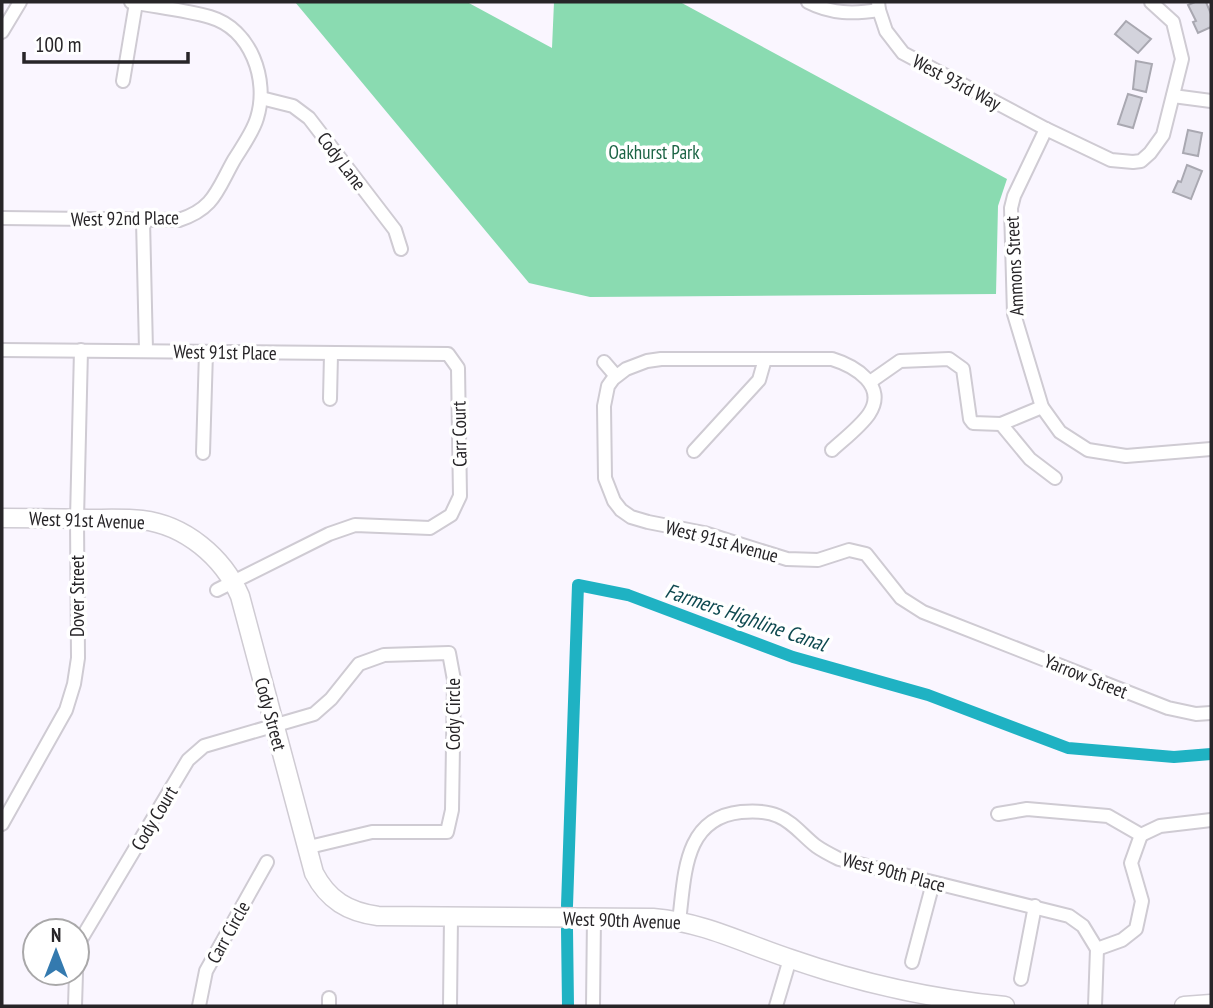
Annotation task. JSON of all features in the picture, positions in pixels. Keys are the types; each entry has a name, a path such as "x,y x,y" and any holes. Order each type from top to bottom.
{"street":[{"path":"2,32 20,2"},
{"path":"123,81 133,2 213,17 234,31 252,52 261,98"},
{"name":"West 93rd Way","path":"808,2 820,8 854,14 879,6 887,31 903,53 1046,129 1111,160 1143,164 1163,135 1172,96"},
{"path":"1151,2 1173,22 1182,59 1172,96 1211,102"},
{"name":"West 92nd Place","path":"2,218 179,220 195,215 209,205 257,120 261,98"},
{"name":"Cody Lane","path":"261,98 293,106 309,118 395,230 401,249"},
{"name":"Ammons Street","path":"1046,129 1014,196 1011,208 1014,314 1042,407 1060,432 1088,450 1126,456 1211,449"},
{"path":"143,220 146,351"},
{"name":"West 91st Place","path":"2,350 448,354"},
{"name":"Dover Street","path":"2,824 66,710 74,684 78,657 80,351"},
{"path":"204,453 206,352"},
{"path":"330,399 331,354"},
{"name":"Carr Court","path":"225,586 330,534 355,525 430,527 451,515 460,496 458,368 448,354"},
{"path":"870,382 900,361 939,357 949,359 963,369 970,419 978,425 1002,424 1042,407"},
{"path":"604,362 621,372 647,361 661,359 832,359 851,366 870,382 874,394 869,415 832,450"},
{"path":"694,451 759,380 765,359"},
{"name":"West 91st Avenue","path":"621,372 608,386 604,406 603,447 605,478 614,501 621,510 631,517 704,533 787,559 818,560 849,550 862,551 901,598 923,612 962,627"},
{"path":"1002,424 1030,459 1055,478"},
{"name":"West 91st Avenue","path":"2,518 143,520 169,527 191,538 212,555 225,586"},
{"name":"Cody Street","path":"225,586 240,596 305,848"},
{"name":"Yarrow Street","path":"962,627 1168,708 1196,715 1211,713"},
{"name":"Cody Circle","path":"274,726 314,714 331,699 359,664 384,655 449,653 454,680 452,810 447,832 372,831 305,848"},
{"name":"Cody Court","path":"91,923 188,760 204,746 274,726"},
{"path":"998,814 1027,809 1108,816 1141,835"},
{"name":"West 90th Place","path":"679,921 689,852 705,827 715,819 730,813 746,812 777,815 816,846 839,859 1069,916 1083,926 1097,949"},
{"path":"1095,1006 1097,949 1122,940 1136,929 1142,901 1131,863 1141,835 1160,826 1211,820"},
{"name":"West 90th Avenue","path":"305,848 322,888 348,909 362,914 594,917 679,921 711,928 790,959 871,983 979,1005 1005,1006"},
{"name":"Carr Circle","path":"199,1006 206,971 267,862"},
{"path":"912,962 933,883"},
{"path":"1021,979 1034,906"},
{"path":"450,1006 451,917"},
{"path":"593,1006 594,917"},
{"path":"776,1006 790,959"},
{"path":"75,1006 76,987"},
{"path":"1184,1006 1211,1004"}],"green space":[{"name":"Oakhurst Park","path":"295,2 467,2 552,48 554,2 680,2 1007,179 998,206 996,294 590,297 529,283"}],"building":[{"path":"1206,2 1211,14 1211,27 1198,33 1193,22 1196,21 1188,5"},
{"path":"1126,21 1151,39 1138,53 1115,34"},
{"path":"1136,61 1152,64 1146,92 1133,89"},
{"path":"1128,94 1142,98 1133,128 1118,124"},
{"path":"1188,130 1202,133 1198,156 1183,153"},
{"path":"1187,165 1202,171 1191,199 1173,192 1178,181 1181,182"}],"waterway":[{"name":"Farmers Highline Canal","path":"567,906 578,585 628,595 793,657 928,695 1068,748 1174,757 1211,754"},
{"name":"Farmers Highline Canal","path":"567,929 568,1006"}]}
